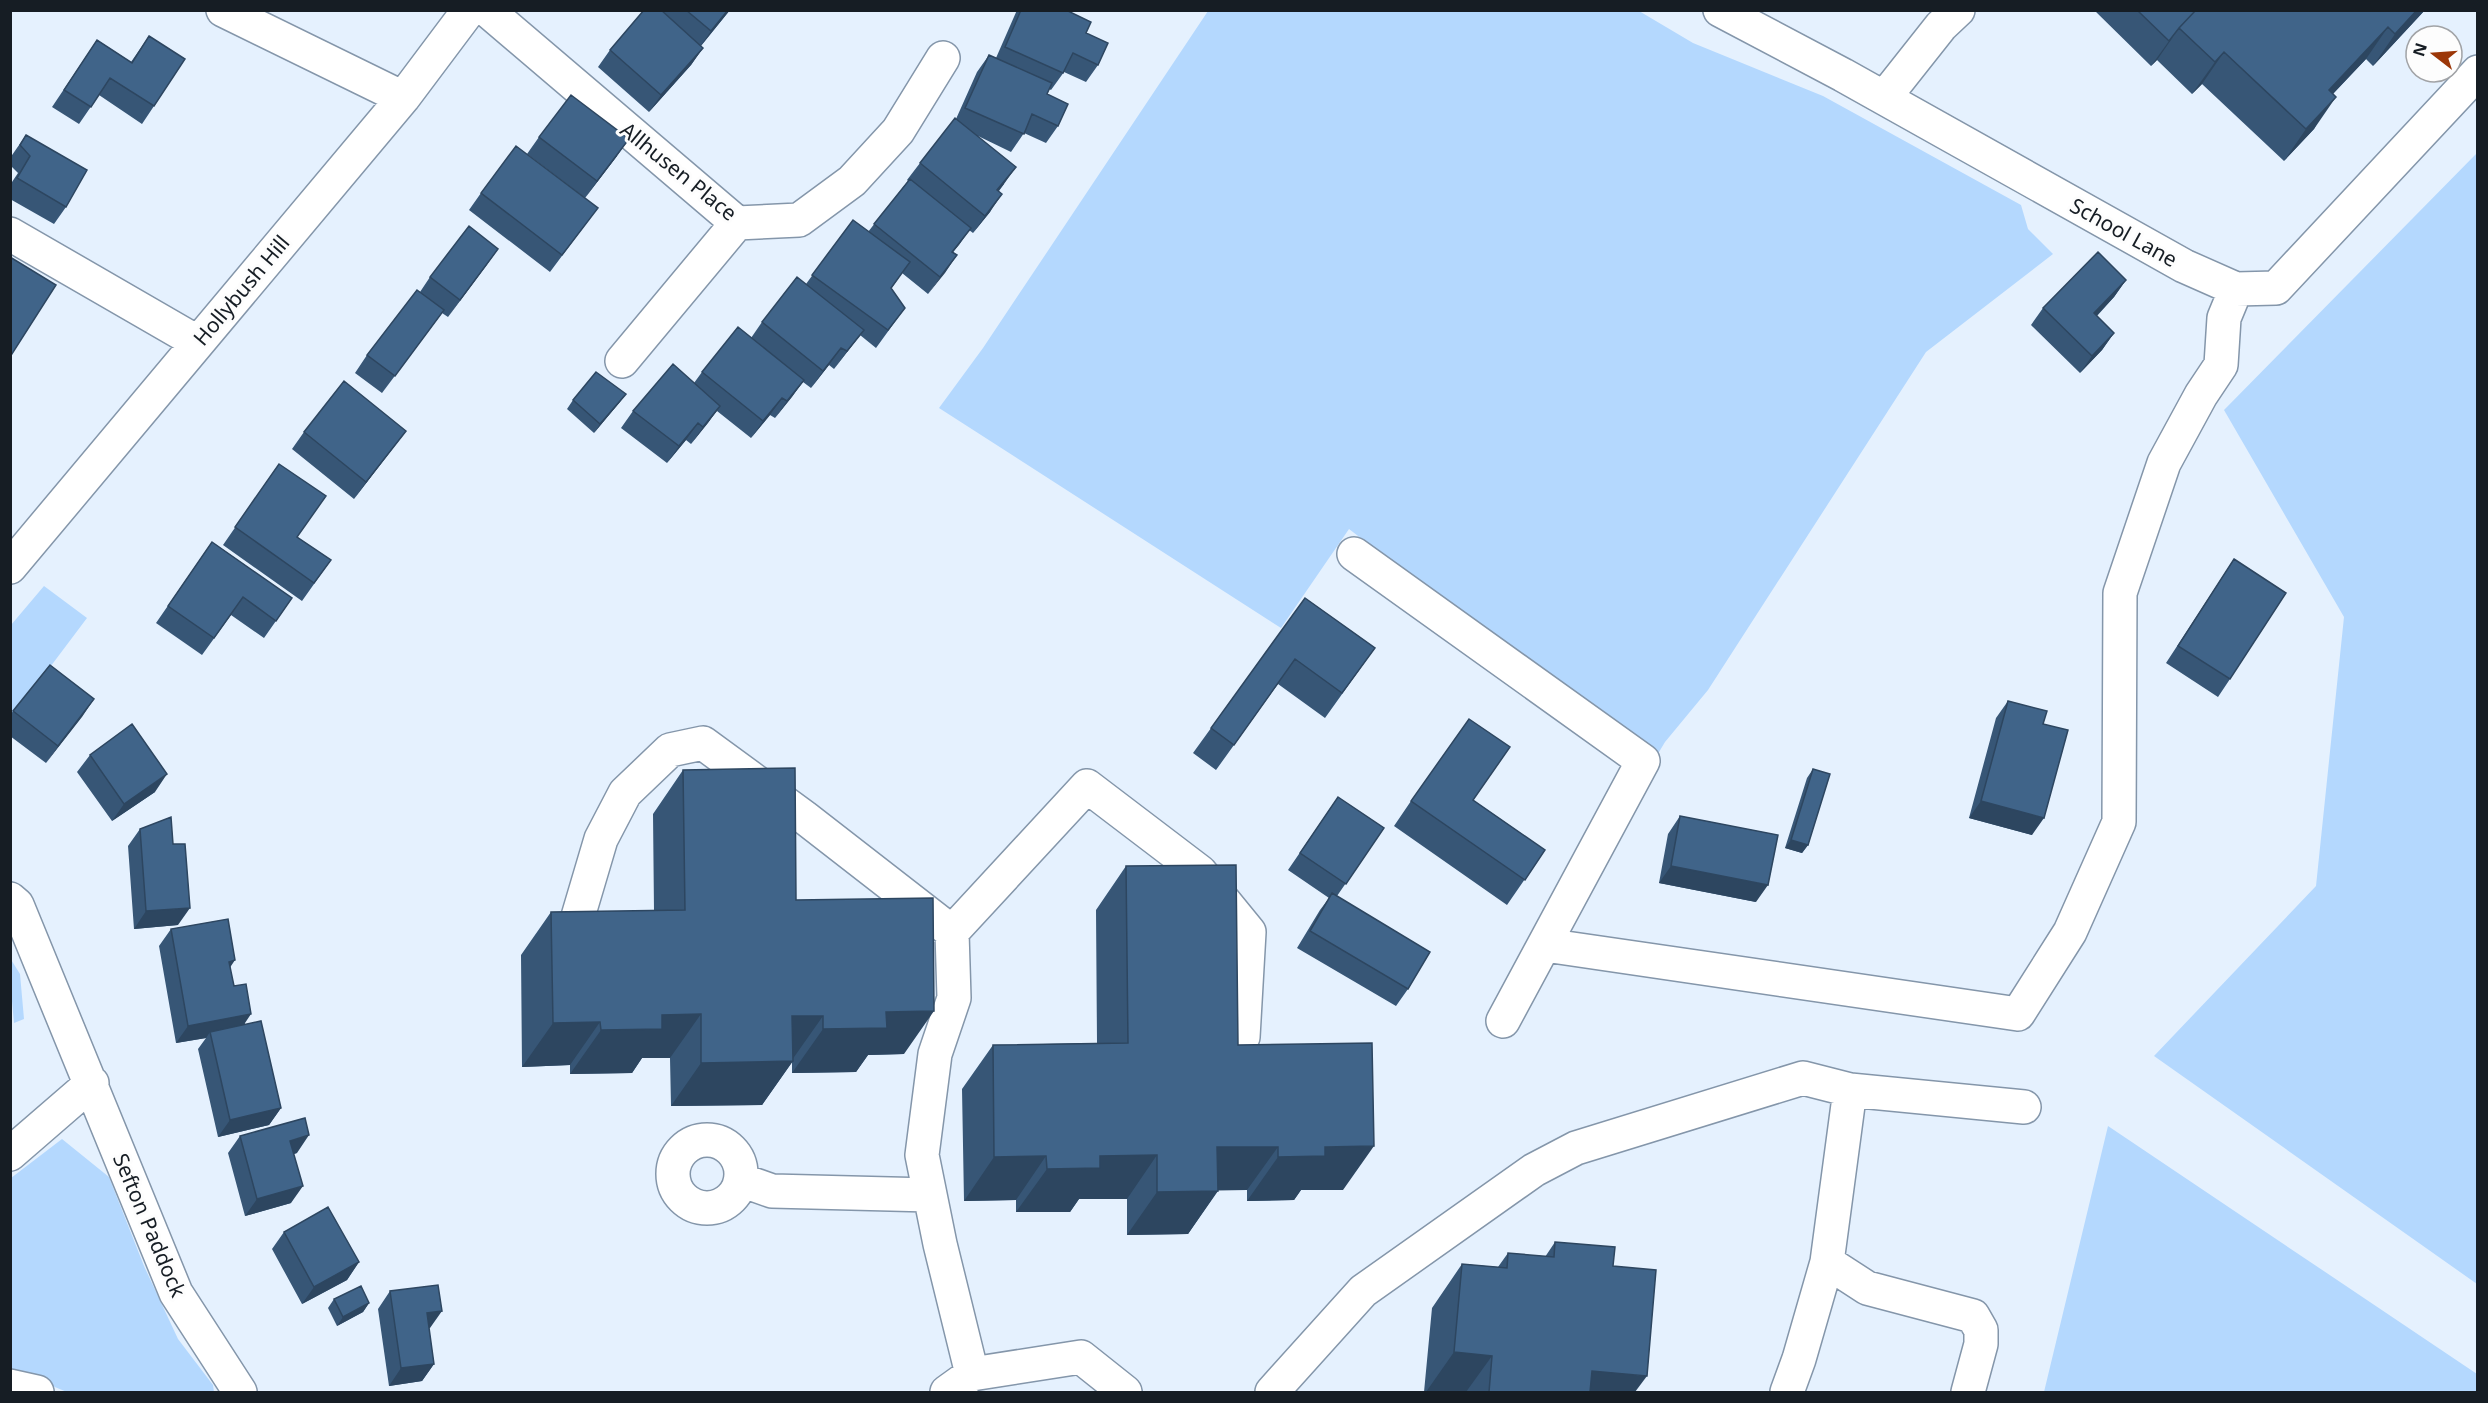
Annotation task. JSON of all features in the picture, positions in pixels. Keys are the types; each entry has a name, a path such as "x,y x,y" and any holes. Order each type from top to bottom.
{"street":[{"path":"223,10 403,98"},
{"name":"Hollybush Hill","path":"10,567 403,98 469,10"},
{"name":"Allhusen Place","path":"487,10 737,223 799,220 852,181 898,131 943,58"},
{"name":"School Lane","path":"1720,10 1884,98 2184,266 2236,289 2276,288 2478,72"},
{"path":"1884,98 1941,26 1958,10"},
{"path":"622,361 737,223"},
{"path":"10,234 197,342"},
{"path":"1545,945 2018,1014 2070,932 2119,822 2120,593 2164,463 2200,395 2222,365 2224,318 2236,289"},
{"path":"1354,554 1643,761 1503,1021"},
{"path":"577,920 601,839 625,793 670,750 703,743 804,817 952,932"},
{"path":"1125,1392 1081,1357 960,1383 922,1155 935,1054 954,998 952,932 1088,786 1200,872 1250,932 1243,1037"},
{"name":"Sefton Paddock","path":"10,899 17,905 92,1083 176,1293 240,1392"},
{"path":"1272,1392 1363,1291 1534,1170 1588,1144 1803,1078 1850,1090 2024,1107"},
{"path":"10,1154 92,1083"},
{"path":"1786,1392 1799,1359 1827,1262 1850,1090"},
{"path":"741,1180 772,1191 930,1195"},
{"path":"1827,1262 1867,1288 1973,1316 1982,1330 1981,1344 1968,1392"},
{"path":"10,1386 37,1392"}],"shaded area":[{"path":"1208,11 1639,11 1693,43 1823,96 2021,205 2028,229 2053,254 1926,352 1708,690 1665,742 1653,762 1349,529 1281,628 939,408 983,348"},
{"path":"2477,153 2477,1284 2154,1056 2316,886 2344,617 2224,410"},
{"path":"44,586 87,618 11,719 11,625"},
{"path":"10,958 20,974 24,1019 14,1023 11,990"},
{"path":"2108,1126 2477,1374 2477,1392 2044,1392"},
{"path":"62,1139 109,1177 144,1266 178,1339 213,1385 214,1392 67,1392 11,1369 11,1178"}],"building":[{"path":"644,10 661,10 703,48 661,95 610,50"},
{"path":"686,10 728,10 711,31"},
{"path":"1021,10 1066,10 1091,22 1086,33 1108,43 1098,65 1073,53 1063,73 1005,47"},
{"path":"2137,10 2196,10 2169,41"},
{"path":"2196,10 2417,10 2395,34 2388,27 2329,90 2336,97 2306,129 2224,52 2215,62 2179,28"},
{"path":"149,36 185,59 154,106 110,78 91,107 64,90 97,40 132,63"},
{"path":"989,55 1052,83 1047,94 1068,104 1058,126 1032,114 1024,134 965,108"},
{"path":"571,95 629,139 597,181 539,137"},
{"path":"955,118 1016,167 997,190 1002,194 985,216 920,163"},
{"path":"26,135 87,170 66,207 17,178 30,156 20,145"},
{"path":"516,146 598,208 562,255 481,193"},
{"path":"910,179 971,228 952,252 957,255 940,277 874,224"},
{"path":"853,220 910,262 891,288 905,308 888,330 812,275"},
{"path":"469,226 498,249 460,300 430,277"},
{"path":"2098,252 2126,280 2094,313 2114,333 2092,356 2043,308"},
{"path":"10,257 56,285 10,357"},
{"path":"797,277 864,330 847,351 841,348 823,371 762,322"},
{"path":"417,290 444,310 395,376 367,355"},
{"path":"738,327 804,380 787,401 782,398 763,421 702,372"},
{"path":"673,364 720,406 703,427 698,423 679,446 633,411"},
{"path":"596,372 626,394 600,424 573,400"},
{"path":"344,381 406,431 366,482 304,432"},
{"path":"279,464 326,496 297,537 331,560 314,583 235,527"},
{"path":"212,542 292,598 276,621 243,597 214,638 168,606"},
{"path":"2234,559 2286,593 2230,679 2178,646"},
{"path":"1305,598 1375,648 1342,693 1295,659 1234,745 1211,728"},
{"path":"50,665 94,699 58,746 13,711"},
{"path":"2008,701 2047,711 2043,724 2068,730 2044,818 1981,801"},
{"path":"1469,719 1510,747 1473,800 1545,850 1525,880 1411,801"},
{"path":"132,724 167,774 124,804 90,755"},
{"path":"795,768 796,900 933,898 934,1011 886,1012 887,1028 823,1029 823,1016 792,1016 793,1061 701,1063 701,1014 662,1015 662,1029 601,1030 600,1022 553,1023 551,912 685,910 683,770"},
{"path":"1813,769 1830,774 1808,845 1791,840"},
{"path":"1338,797 1384,828 1346,884 1300,853"},
{"path":"1680,816 1778,835 1768,885 1671,866"},
{"path":"171,817 173,844 185,844 190,908 146,911 140,829"},
{"path":"1236,865 1238,1045 1372,1043 1374,1146 1325,1147 1325,1156 1278,1157 1278,1147 1217,1147 1218,1191 1157,1192 1157,1155 1100,1156 1100,1168 1047,1169 1046,1156 994,1157 993,1045 1128,1043 1126,866"},
{"path":"1332,893 1430,952 1408,989 1310,931"},
{"path":"228,919 235,960 229,962 234,986 246,984 251,1014 188,1026 171,929"},
{"path":"261,1021 281,1108 230,1120 210,1032"},
{"path":"305,1118 309,1135 290,1141 303,1186 257,1199 240,1136"},
{"path":"328,1207 359,1262 314,1287 284,1232"},
{"path":"1555,1242 1615,1247 1613,1266 1656,1270 1647,1376 1592,1371 1590,1392 1489,1392 1492,1356 1454,1352 1462,1264 1507,1268 1508,1253 1554,1257"},
{"path":"438,1285 442,1311 427,1313 434,1364 401,1368 390,1291"},
{"path":"361,1286 369,1303 343,1317 334,1299"}]}
